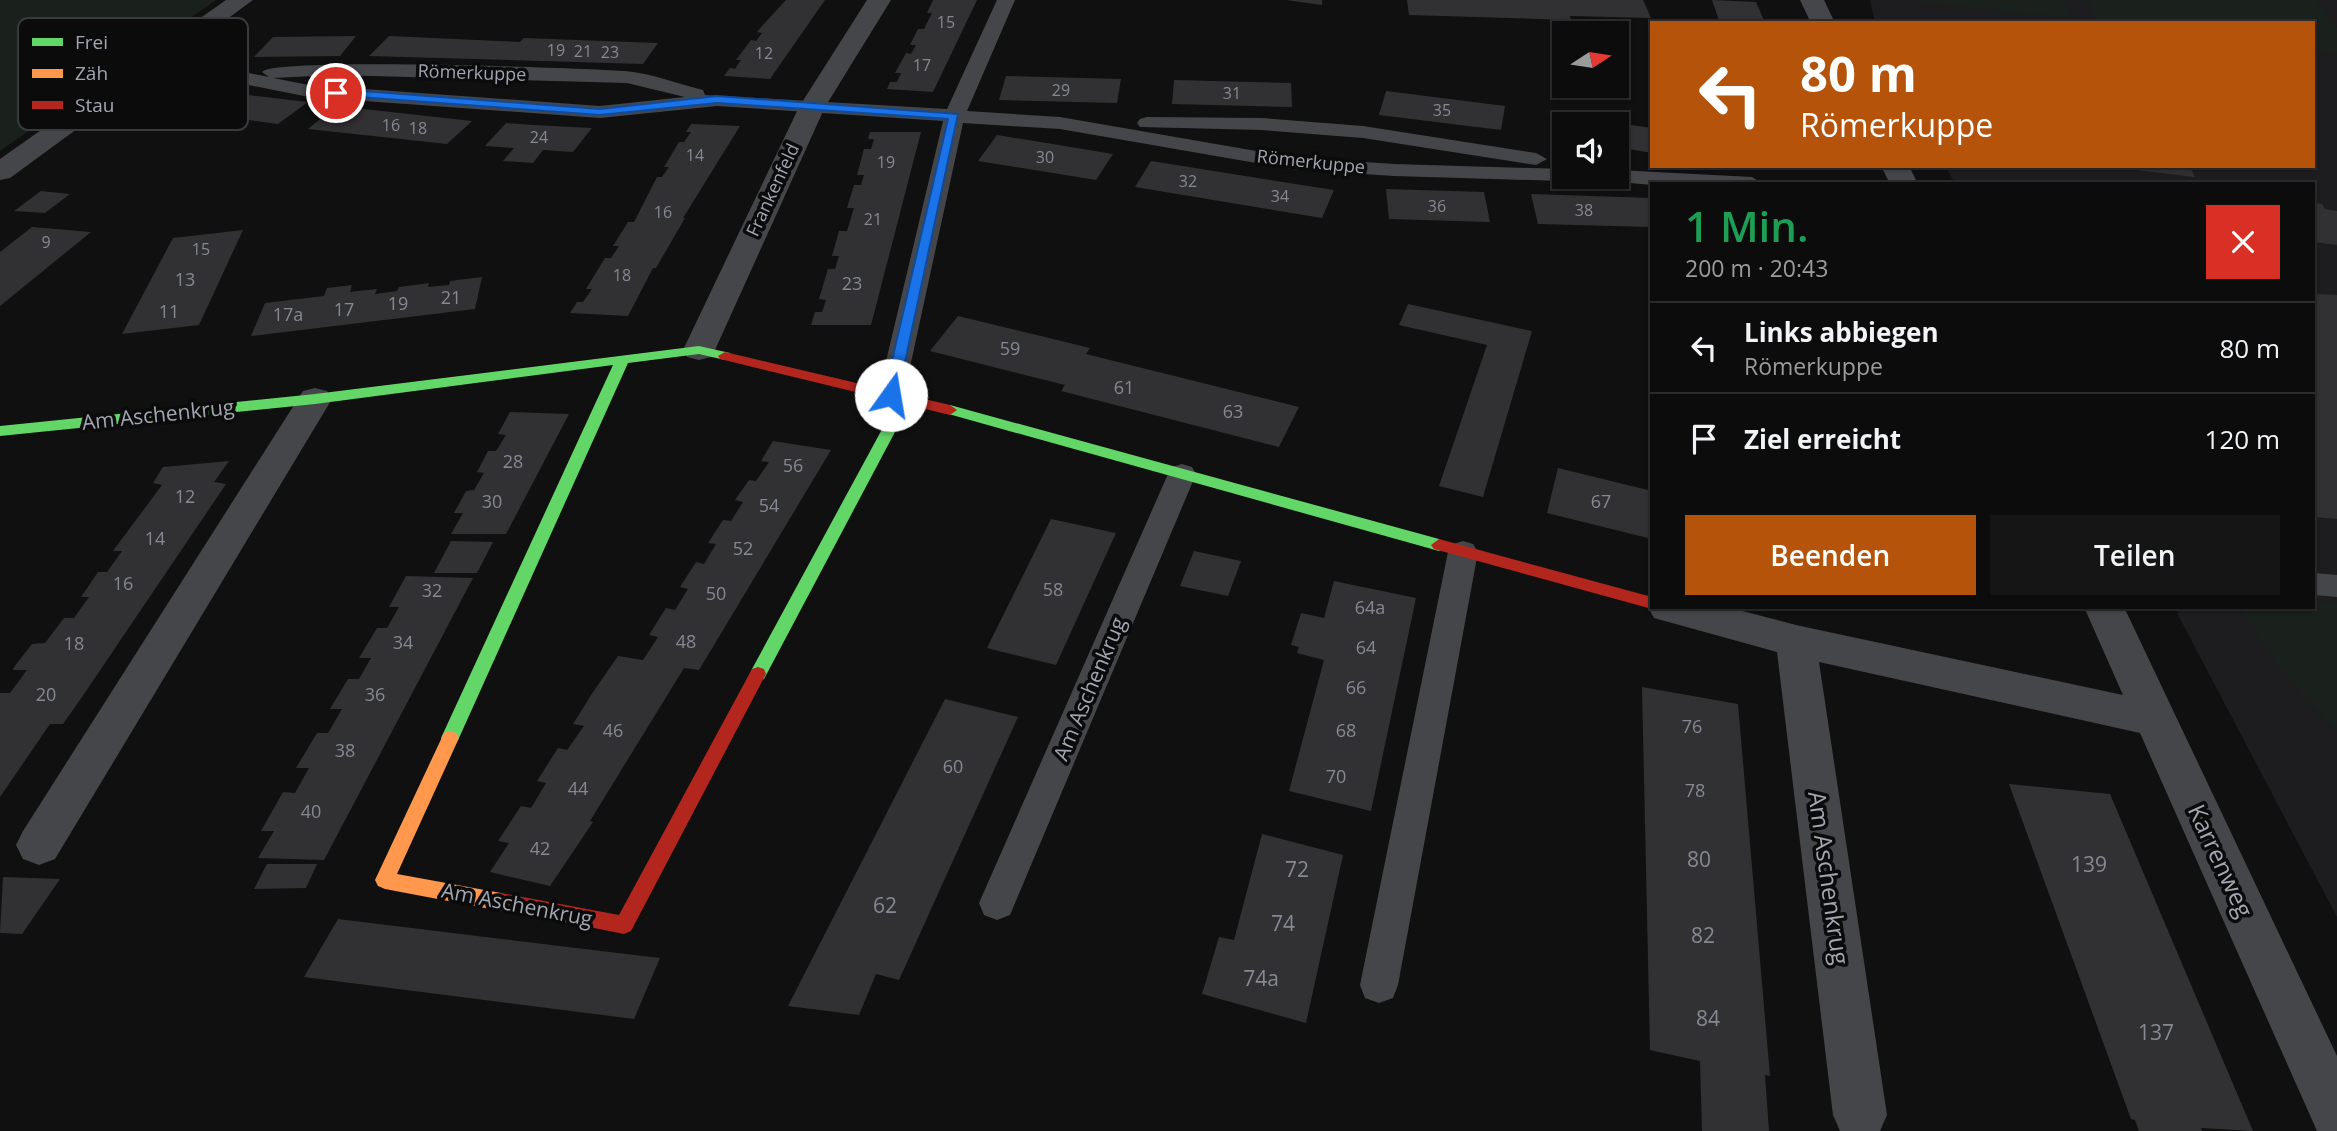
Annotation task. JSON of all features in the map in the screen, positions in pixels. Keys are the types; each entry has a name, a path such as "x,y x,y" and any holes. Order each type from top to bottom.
{"street":[{"path":"216,18 241,0"},
{"name":"Frankenfeld","path":"699,350 812,107 879,0"},
{"path":"1812,0 1822,21"},
{"path":"0,172 59,130"},
{"name":"Am Aschenkrug","path":"0,431 315,399 699,350 899,397 1650,602"},
{"name":"Am Aschenkrug","path":"622,361 384,880 624,925 899,397"},
{"path":"38,845 315,399"},
{"path":"1676,609 1796,641 2155,719"},
{"name":"Karrenweg","path":"2105,609 2337,1114"},
{"name":"Am Aschenkrug","path":"1796,641 1860,1115"}],"lane":[{"path":"899,397 954,116 1006,0"},
{"name":"Römerkuppe","path":"248,73 335,69 627,78 717,100 1060,123 1262,124 1363,132 1552,161"},
{"name":"Römerkuppe","path":"248,79 309,91 600,112 717,100"},
{"name":"Römerkuppe","path":"1060,123 1291,163 1394,170 1552,175"},
{"path":"1629,173 1660,178"},
{"path":"1629,177 1721,182"},
{"name":"Am Aschenkrug","path":"997,903 1182,474"},
{"path":"1379,985 1463,552"},
{"path":"2315,584 2337,586"}],"shaded area":[{"path":"0,0 216,0 190,18 18,18 18,130 30,130 0,151"},
{"path":"1870,0 2337,0 2337,917 2178,615 2179,609 2315,609 2315,182 1954,182 1947,168 2315,168 2315,21 1875,21"},
{"path":"1916,0 2062,0 2070,18 1917,2"},
{"path":"2087,0 2315,0 2337,28 2337,54 2315,52 2315,21 2098,21"},
{"path":"2315,600 2337,603 2337,730 2288,679 2240,609 2315,609"}],"building":[{"path":"786,0 825,0 770,79 724,76 730,68 735,69 741,60 736,60 751,40 756,41 762,33 757,32"},
{"path":"933,0 977,0 933,92 887,89 890,82 897,82 901,73 895,73 906,53 911,54 916,45 910,45 918,29 924,29 932,13 927,13"},
{"path":"1286,0 1322,0 1322,5"},
{"path":"1407,0 1643,0 1651,18 1570,16 1571,20 1409,15"},
{"path":"1712,0 1756,2 1764,21 1719,21"},
{"path":"356,36 340,56 254,57 273,37"},
{"path":"389,36 520,42 524,38 658,43 643,64 369,56"},
{"path":"1006,76 1121,79 1117,103 999,100"},
{"path":"1174,80 1291,83 1292,107 1172,104"},
{"path":"1386,91 1505,106 1501,130 1379,115"},
{"path":"248,95 308,102 278,124 248,120"},
{"path":"336,106 472,121 447,144 308,129"},
{"path":"506,123 592,128 573,152 543,150 533,163 503,161 514,148 485,146"},
{"path":"691,124 740,126 683,218 656,268 653,268 628,316 570,313 577,302 583,302 592,289 586,289 605,258 611,258 619,246 613,246 628,222 634,222 657,177 662,177 669,167 664,167 679,142 684,142 691,132 686,132"},
{"path":"1629,125 1650,128 1650,153 1629,149"},
{"path":"870,132 921,132 871,325 811,325 815,312 822,312 826,300 819,299 828,269 835,269 839,256 832,256 839,231 847,231 854,208 847,208 854,185 861,185 864,175 857,175 864,149 871,149 874,139 868,139"},
{"path":"997,135 1113,154 1096,180 978,161"},
{"path":"1151,161 1334,190 1322,218 1135,187"},
{"path":"2120,168 2191,168 2195,177"},
{"path":"1386,189 1484,192 1490,222 1389,219"},
{"path":"41,191 70,194 45,213 14,211"},
{"path":"1531,194 1650,198 1650,227 1538,224"},
{"path":"2315,203 2322,204 2325,209 2337,211 2337,245 2315,242"},
{"path":"32,227 91,232 0,306 0,252"},
{"path":"243,230 199,325 122,334 173,238"},
{"path":"482,277 475,309 251,336 265,303 324,296 327,288 352,285 350,292 377,289 375,294 397,291 399,287 429,283 428,287 449,285 450,281"},
{"path":"2315,294 2337,295 2337,519 2315,517"},
{"path":"1408,304 1532,331 1483,497 1439,486 1487,345 1399,325"},
{"path":"958,316 1090,348 1086,354 1299,407 1279,447 1061,391 1065,385 930,351"},
{"path":"510,412 569,414 506,534 451,534 463,513 454,513 466,491 474,490 484,473 477,472 488,451 496,451 506,435 498,434"},
{"path":"773,441 831,450 699,670 684,668 590,821 593,822 550,886 490,872 509,843 498,841 521,806 531,808 546,783 537,781 558,748 567,750 584,726 573,724 593,692 618,656 643,660 658,637 649,635 666,608 675,610 688,589 680,587 696,562 704,564 716,544 708,543 723,520 731,521 743,502 735,500 749,480 756,481 769,462 761,461"},
{"path":"229,461 214,482 226,484 82,697 63,724 50,724 0,797 0,693 10,693 27,670 13,670 14,667 32,644 45,643 64,618 74,618 89,597 81,597 98,572 107,572 122,551 113,551 162,485 153,483 163,467"},
{"path":"1558,468 1650,491 1650,539 1547,513"},
{"path":"1051,519 1116,533 1056,665 987,648"},
{"path":"451,541 493,542 477,573 434,573"},
{"path":"1194,551 1241,561 1228,596 1180,586"},
{"path":"406,576 473,578 324,860 258,858 274,831 261,831 283,792 295,793 309,768 296,768 317,733 328,733 342,709 330,709 348,679 359,679 371,658 359,658 377,628 387,628 399,607 389,607"},
{"path":"1334,581 1416,598 1371,811 1289,791 1324,660 1297,653 1299,647 1291,645 1301,613 1324,618"},
{"path":"1642,687 1738,704 1770,1076 1765,1075 1769,1131 1702,1131 1700,1061 1650,1050"},
{"path":"945,699 1018,717 899,980 876,974 859,1015 788,1006"},
{"path":"2009,784 2110,794 2253,1131 2201,1128 2202,1131 2139,1131 2135,1120 2131,1119"},
{"path":"1262,834 1343,855 1306,1023 1202,994 1219,937 1234,940"},
{"path":"267,864 317,864 306,888 254,889"},
{"path":"3,877 60,879 22,934 0,933"},
{"path":"338,919 660,958 634,1019 304,977"}],"traffic: fast":[{"path":"0,431 315,399 699,350 725,356"},
{"path":"450,738 622,361"},
{"path":"758,674 906,398"},
{"path":"950,410 1439,545"}],"traffic: slow":[{"path":"450,738 385,880 501,902"}],"traffic: jam":[{"path":"725,356 950,410"},
{"path":"1439,545 1650,602"},
{"path":"501,902 624,925 758,674"}],"route":[{"path":"336,93 600,112 717,100 954,116 891,395"}]}
